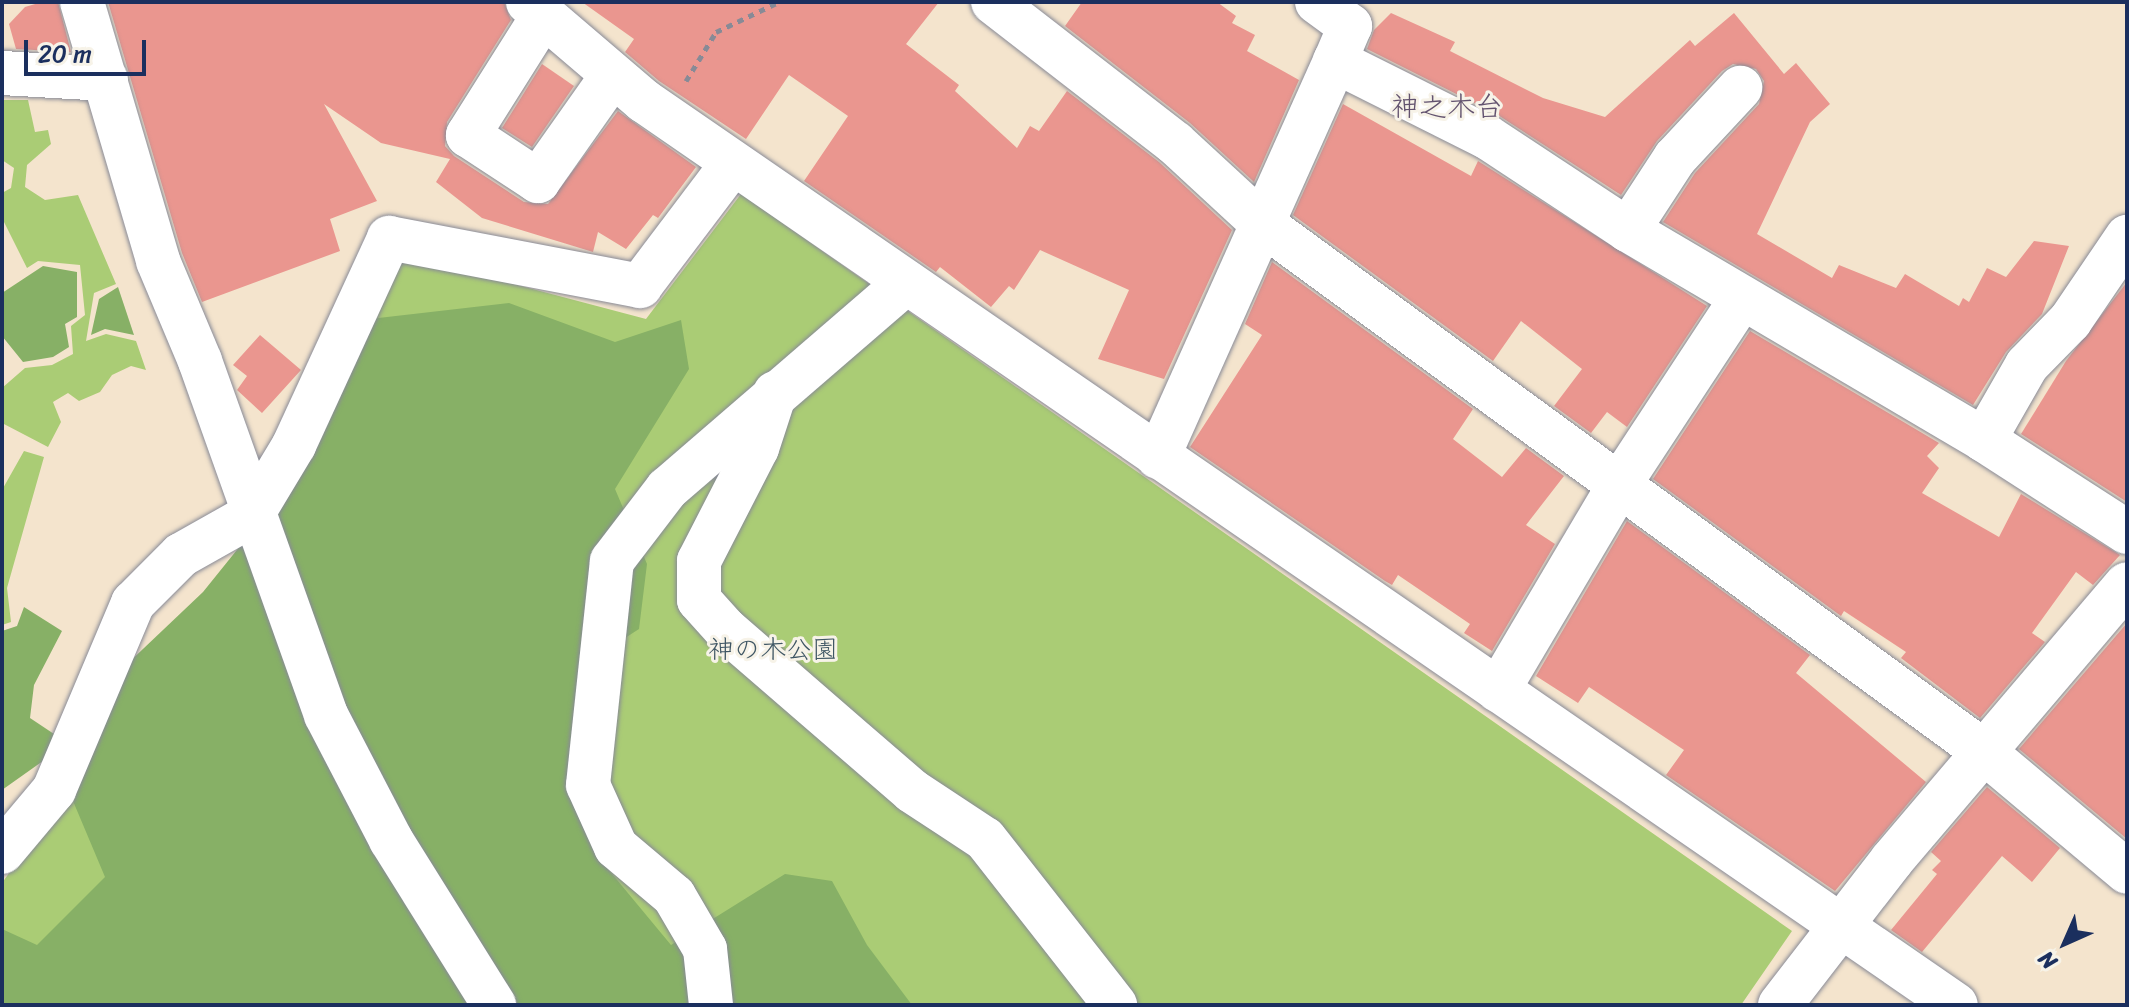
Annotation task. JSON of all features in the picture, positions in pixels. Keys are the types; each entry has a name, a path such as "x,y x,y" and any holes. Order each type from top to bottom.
{"street":[{"path":"82,2 158,261 200,361 252,515 326,715 391,840 494,1005"},
{"path":"993,2 1175,143 1264,225 1983,751 2127,872"},
{"path":"1158,457 1264,225 1350,26 1317,2"},
{"path":"612,76 538,181 468,135 536,9 612,76 665,116 1956,1005"},
{"path":"1335,61 1487,137 1628,230 1984,440 2127,532"},
{"path":"2,73 106,79"},
{"path":"1628,230 1675,158 1740,88"},
{"path":"2,852 54,790 133,603 181,555 252,515 294,445 389,238 640,286 733,163"},
{"path":"1984,440 2027,365 2070,321 2127,237"},
{"path":"711,1005 705,949 674,896 616,847 588,785 612,561 667,489 776,391 906,283"},
{"path":"1498,690 1619,485 1741,299"},
{"path":"776,391 757,448 699,561 699,600 725,629 912,791 985,839 1115,1005"},
{"path":"1780,1005 1983,751 2127,584"}],"path":[{"path":"665,116 716,32 779,2"}],"green space":[{"path":"2,100 28,100 35,132 48,130 51,144 27,165 25,187 45,200 78,195 116,284 94,293 86,341 106,334 136,341 146,370 131,366 112,375 100,392 79,401 68,393 53,402 61,422 48,447 2,423 2,388 25,368 52,365 73,354 71,326 85,315 80,265 38,261 27,268 2,218 2,193 11,188 14,168 2,160"},
{"name":"神の木公園","path":"741,194 1792,931 1741,1005 2,1005 2,883 271,506 401,254 646,319"},
{"path":"43,266 77,272 77,317 65,324 69,347 53,357 23,362 2,336 2,293"},
{"path":"118,287 134,335 105,329 91,335 99,299"},
{"path":"509,303 615,342 681,320 689,369 615,489 647,564 639,629 580,667 603,863 671,945 785,874 832,881 867,945 912,1005 2,1005 2,929 37,945 105,877 73,801 124,667 203,592 307,463 361,320"},
{"path":"24,451 44,457 7,588 11,622 2,625 2,490"},
{"path":"24,607 62,631 34,685 30,718 60,738 50,756 2,790 2,631 17,626"}],"building":[{"path":"58,2 71,52 16,49 9,24 25,7"},
{"path":"108,2 504,2 511,20 447,122 445,146 454,156 524,202 548,204 618,111 696,167 658,218 653,215 626,249 598,232 593,252 482,218 436,182 450,159 381,143 324,104 377,201 330,219 340,251 202,302 182,253"},
{"path":"582,2 939,2 906,44 959,85 955,91 1017,148 1030,126 1039,131 1067,91 1159,162 1232,230 1164,379 1098,359 1129,290 1040,250 1014,290 1009,286 991,307 940,267 936,272 804,181 848,116 789,75 746,139 659,81 625,52 634,39"},
{"path":"1082,2 1217,2 1236,16 1232,23 1255,35 1247,51 1299,80 1254,182 1190,123 1065,26"},
{"path":"1391,13 1455,42 1450,51 1543,98 1605,117 1690,40 1695,46 1734,13 1784,74 1796,63 1830,104 1810,122 1757,234 1832,278 1839,265 1896,288 1905,274 1959,306 1963,298 1969,302 1987,268 2006,277 2034,241 2069,246 2042,314 2006,352 1973,405 1663,222 1695,173 1759,104 1764,81 1756,69 1733,64 1722,71 1657,141 1621,195 1498,115 1367,49 1374,30"},
{"path":"542,64 574,86 532,147 502,128"},
{"path":"1343,104 1471,176 1478,161 1707,306 1627,427 1607,412 1591,433 1554,406 1582,369 1521,321 1493,361 1293,215"},
{"path":"1272,262 1473,409 1453,439 1502,477 1526,448 1564,476 1526,525 1555,544 1492,651 1464,633 1470,624 1398,575 1392,585 1385,581 1190,447 1262,335 1245,324"},
{"path":"2127,282 2127,502 2021,434 2066,361"},
{"path":"1750,331 1939,443 1927,456 1939,468 1922,493 1999,537 2021,494 2120,555 2093,585 2076,572 2032,633 2045,642 1980,718 1901,658 1906,652 1844,611 1841,616 1653,479"},
{"path":"260,335 301,370 262,413 237,390 247,376 233,365"},
{"path":"1627,521 1810,655 1796,673 1926,782 1835,891 1666,775 1684,750 1589,687 1578,703 1536,676"},
{"path":"2127,623 2127,839 2019,749"},
{"path":"1987,787 2060,848 2032,882 2002,856 1922,952 1891,930 1937,874 1932,870 1941,861 1931,852"}],"district":[{"name":"神之木台","path":"1447,107"}]}
